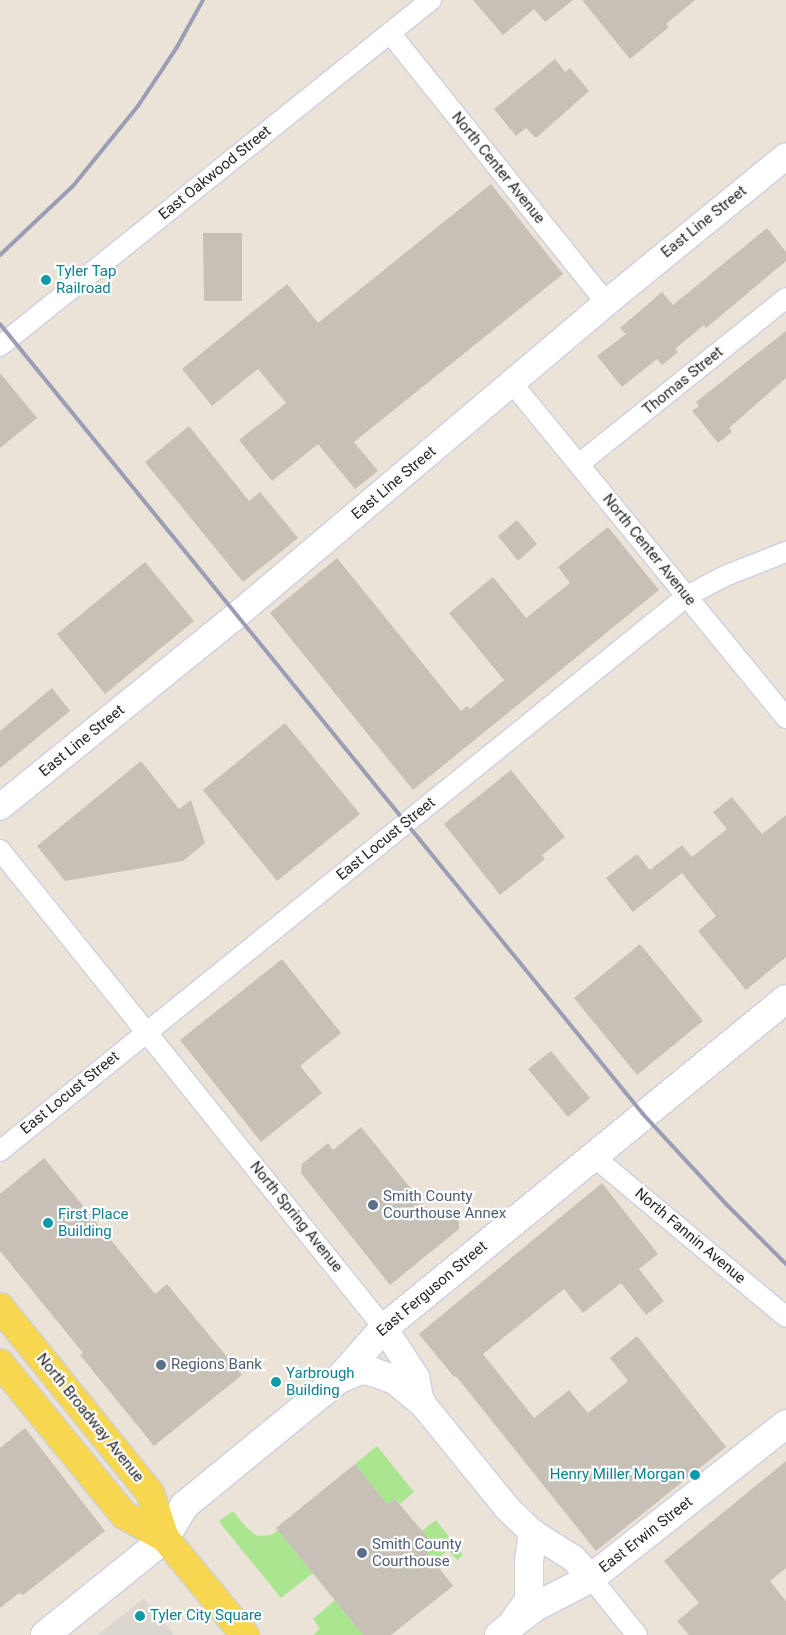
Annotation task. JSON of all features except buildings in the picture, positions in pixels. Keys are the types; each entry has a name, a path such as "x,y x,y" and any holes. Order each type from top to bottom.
{"main road":[{"name":"East Ferguson Street","path":"45,1635 165,1538 185,1505 339,1379 384,1328 786,999"},
{"name":"North Broadway Avenue","path":"0,1307 150,1493 165,1538 245,1635"},
{"name":"North Broadway Avenue","path":"0,1363 124,1515 165,1538"},
{"path":"339,1379 361,1370 373,1372 395,1380 421,1402"},
{"name":"East Erwin Street","path":"503,1631 552,1598 590,1578 786,1424"},
{"path":"503,1631 523,1610 529,1600 529,1561 533,1533"}],"street":[{"name":"East Oakwood Street","path":"0,346 431,0"},
{"name":"North Center Avenue","path":"390,33 606,302"},
{"name":"East Line Street","path":"0,807 237,615 606,302 786,156"},
{"name":"Thomas Street","path":"580,464 786,298"},
{"name":"North Center Avenue","path":"512,383 786,718"},
{"name":"East Locust Street","path":"0,1150 687,596 725,576 786,552"},
{"name":"North Spring Avenue","path":"0,850 384,1328 416,1377 421,1402 506,1508 533,1533 573,1558 590,1578"},
{"name":"North Fannin Avenue","path":"593,1156 786,1317"},
{"path":"590,1578 637,1635"}],"green space":[{"path":"377,1446 414,1492 400,1504 395,1499 387,1504 355,1464"},
{"path":"233,1511 245,1526 257,1536 271,1535 278,1530 313,1573 281,1598 220,1523 220,1520"},
{"path":"436,1520 463,1555 457,1560 448,1550 434,1562 421,1545 429,1539 422,1531"},
{"path":"335,1600 363,1635 313,1635 320,1629 313,1619"}],"shaded area":[{"name":"Tyler City Square","path":"144,1598 174,1635 98,1635"}],"railway":[{"path":"0,255 73,186 138,106 177,47 203,0"},
{"path":"0,324 643,1114 725,1203 786,1264"}],"place":[{"name":"Tyler Tap Railroad","path":"46,280"},
{"name":"Smith County Courthouse Annex","path":"373,1205"},
{"name":"First Place Building","path":"48,1223"},
{"name":"Regions Bank","path":"161,1365"},
{"name":"Yarbrough Building","path":"276,1382"},
{"name":"Henry Miller Morgan","path":"695,1475"},
{"name":"Smith County Courthouse","path":"362,1553"},
{"name":"Tyler City Square","path":"140,1616"}]}
